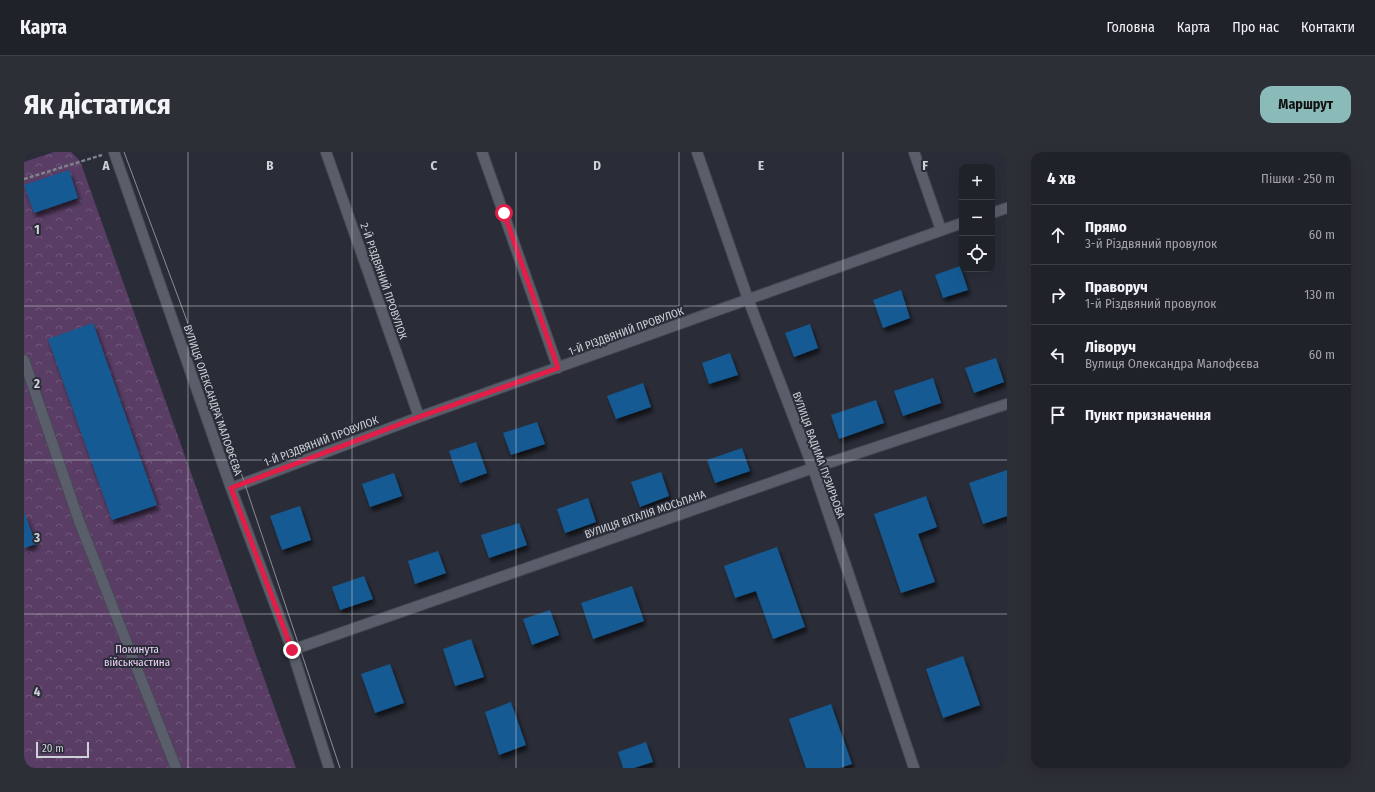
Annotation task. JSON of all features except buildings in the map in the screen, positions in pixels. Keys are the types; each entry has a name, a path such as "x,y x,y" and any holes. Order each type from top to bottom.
{"street":[{"name":"2-Й РІЗДВЯНИЙ ПРОВУЛОК","path":"326,152 419,417"},
{"path":"482,152 558,368"},
{"name":"ВУЛИЦЯ ВАДИМА ПУЗИРЬОВА","path":"696,152 748,299 813,468 914,768"},
{"path":"914,152 941,230"},
{"name":"ВУЛИЦЯ ОЛЕКСАНДРА МАЛОФЄЄВА","path":"111,153 231,488 292,650 330,768"},
{"path":"995,212 1007,208"},
{"name":"1-Й РІЗДВЯНИЙ ПРОВУЛОК","path":"231,488 419,417 959,224"},
{"path":"24,360 79,521 176,768"},
{"name":"ВУЛИЦЯ ВІТАЛІЯ МОСЬПАНА","path":"292,650 813,468 1007,404"}],"path":[{"path":"24,179 80,160 111,153"}],"green space":[{"name":"Покинута військчастина","path":"54,152 71,152 80,161 296,768 24,768 24,162"}],"tram line":[{"path":"124,152 218,404 340,768"}],"route":[{"path":"292,650 231,488 419,417 558,368 504,213"}]}
